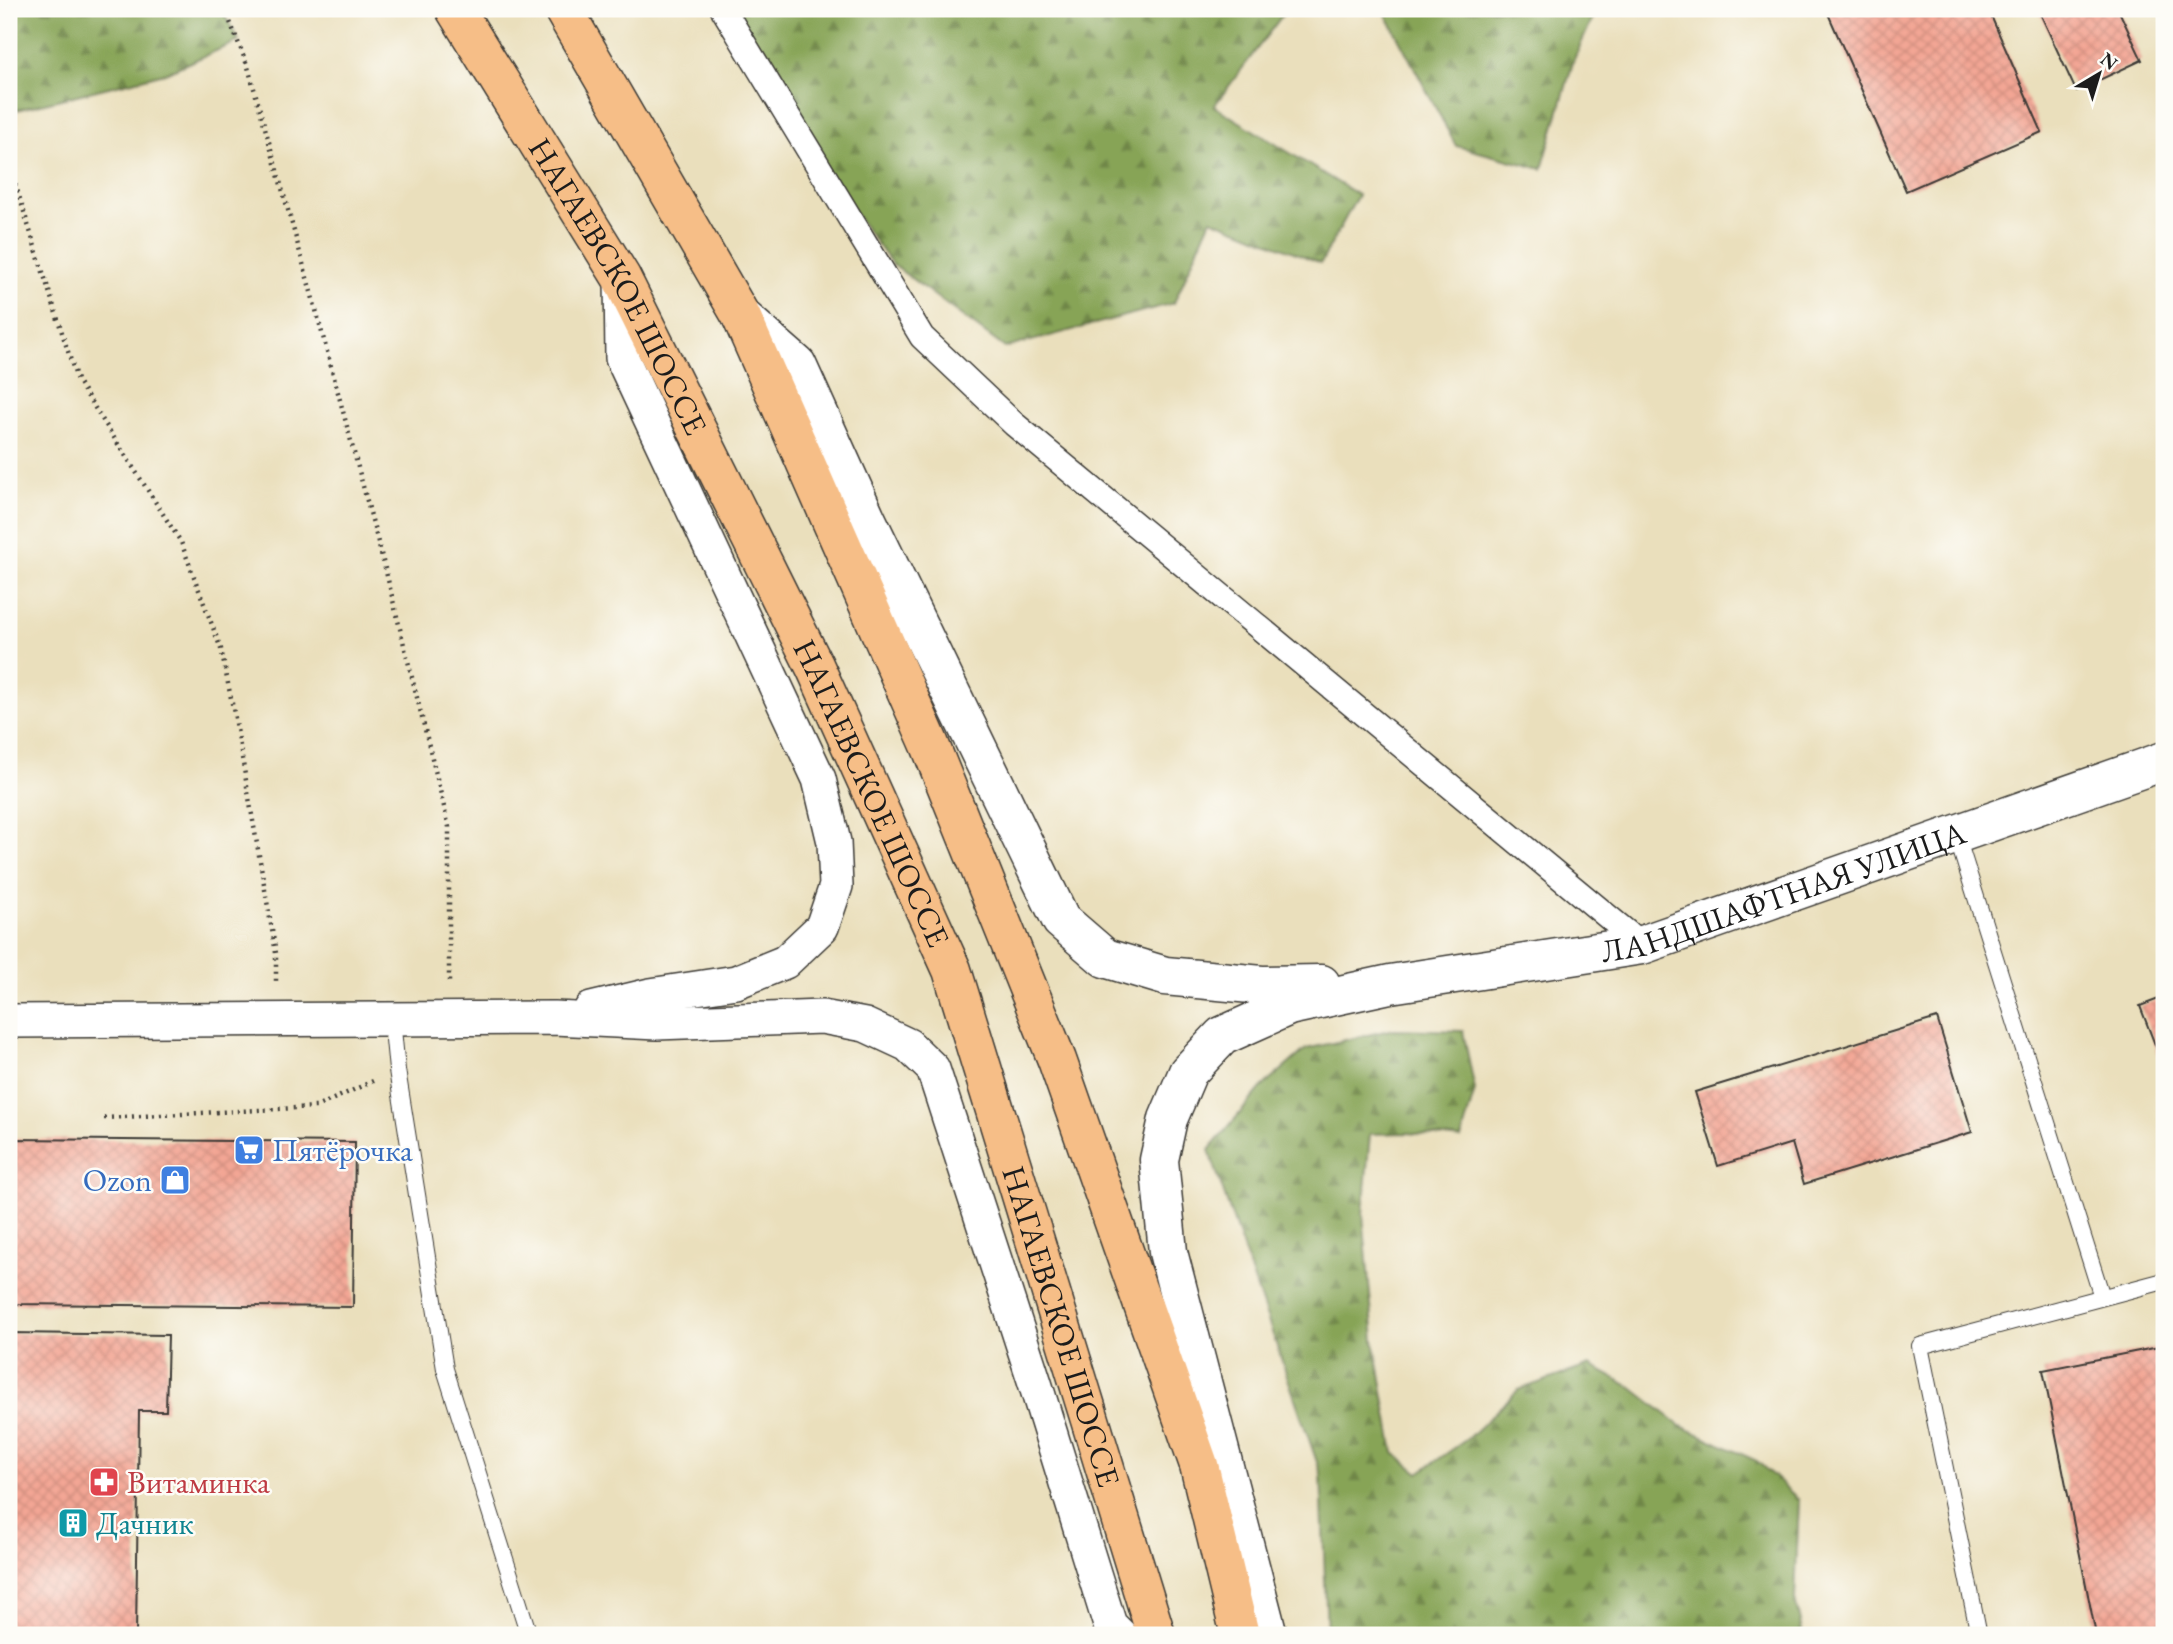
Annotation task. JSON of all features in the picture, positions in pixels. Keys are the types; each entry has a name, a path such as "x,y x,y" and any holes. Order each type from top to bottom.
{"main road":[{"name":"НАГАЕВСКОЕ ШОССЕ","path":"455,9 621,277 815,667 952,970 1156,1635"},
{"name":"НАГАЕВСКОЕ ШОССЕ","path":"563,9 741,316 930,745 1057,1060 1199,1465 1240,1635"}],"street":[{"path":"723,9 922,337 1014,424 1642,945"},
{"path":"554,1018 650,995 736,982 785,962 822,927 836,886 834,842 819,779 622,358 621,277"},
{"path":"741,316 797,365 866,518 1061,920 1105,958 1165,976 1262,985 1390,984"},
{"name":"ЛАНДШАФТНАЯ УЛИЦА","path":"1390,984 1642,945 2164,761"},
{"path":"1268,1635 1168,1252 1159,1160 1168,1119 1188,1072 1222,1036 1289,1006 1390,984"},
{"path":"9,1021 554,1018 657,1023 822,1017 865,1024 908,1045 933,1069 1110,1625 1120,1635"}],"lane":[{"path":"1956,834 2102,1297"},
{"path":"392,1019 397,1070 445,1369 529,1635"},
{"path":"1979,1635 1920,1346 2164,1281"}],"path":[{"path":"225,9 248,67 313,299 387,576 449,827 449,990 440,1019"},
{"path":"9,164 77,380 181,542 221,649 276,953 277,1020"},
{"path":"104,1118 316,1107 397,1070"}],"green space":[{"path":"9,9 221,9 239,41 165,73 17,110 9,108"},
{"path":"725,9 1287,9 1214,106 1358,195 1321,263 1211,219 1174,303 1005,348 892,264 754,76"},
{"path":"1383,9 1597,9 1574,59 1542,169 1456,146"},
{"path":"1394,1029 1463,1031 1475,1090 1461,1139 1408,1133 1370,1134 1363,1214 1374,1340 1394,1453 1419,1473 1467,1439 1518,1390 1590,1365 1631,1387 1681,1426 1757,1461 1799,1500 1795,1600 1803,1635 1327,1635 1321,1474 1209,1150 1261,1088 1306,1049"}],"building":[{"path":"1826,9 1988,9 2042,132 1906,191"},
{"path":"2038,9 2118,9 2142,60 2076,91"},
{"path":"9,524 15,584 9,585"},
{"path":"2164,997 2164,1068 2140,1006"},
{"path":"1937,1018 1972,1132 1804,1184 1792,1143 1718,1166 1695,1092"},
{"path":"9,1139 355,1142 353,1307 9,1304"},
{"name":"Дачник","path":"9,1333 168,1335 166,1411 139,1411 136,1635 9,1635"},
{"path":"2164,1346 2164,1635 2096,1635 2043,1370"}],"place":[{"name":"Пятёрочка","path":"249,1150"},
{"name":"Ozon","path":"175,1180"},
{"name":"Витаминка","path":"104,1482"},
{"name":"Дачник","path":"73,1523"}]}
